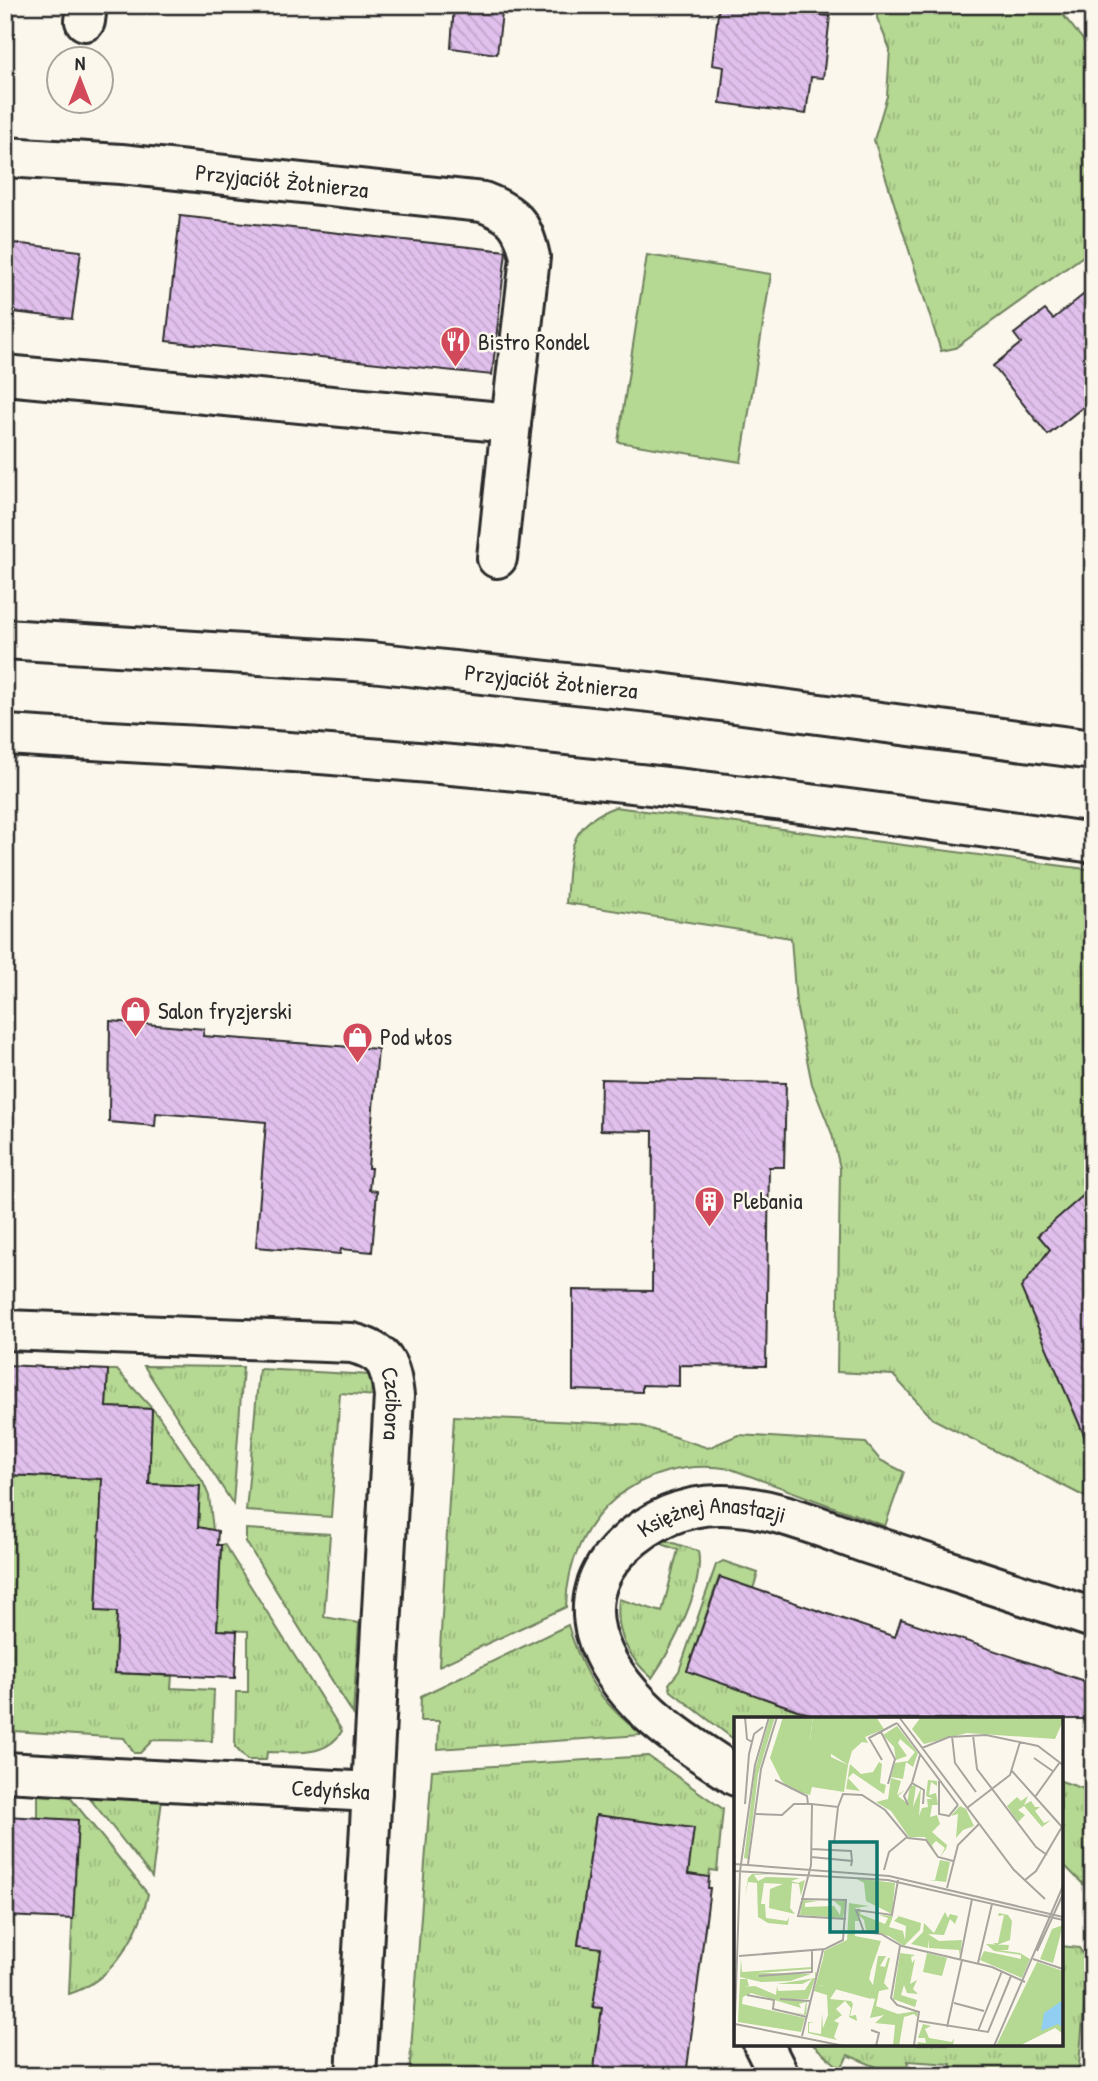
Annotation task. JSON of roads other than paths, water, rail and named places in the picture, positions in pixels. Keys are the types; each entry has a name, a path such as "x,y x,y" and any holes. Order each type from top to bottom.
{"street":[{"name":"Przyjaciół Żołnierza","path":"5,157 121,163 483,202 507,211 525,233 530,257 497,558"},
{"path":"5,375 511,423"},
{"name":"Przyjaciół Żołnierza","path":"5,639 371,662 659,693 1093,750"},
{"path":"5,735 355,757 566,776 822,806 1093,843"},
{"name":"Czcibora","path":"5,1330 352,1343 373,1349 387,1363 393,1405 372,1792"},
{"name":"Księżnej Anastazji","path":"734,1775 650,1714 625,1688 597,1640 592,1614 593,1592 601,1571 637,1532 664,1516 723,1505 786,1516 1093,1618"},
{"name":"Cedyńska","path":"5,1772 372,1792 356,2076"},
{"path":"764,2046 779,2076"}],"place":[{"name":"Bistro Rondel","path":"455,369"},
{"name":"Salon fryzjerski","path":"135,1038"},
{"name":"Pod włos","path":"357,1064"},
{"name":"Plebania","path":"710,1228"}]}
